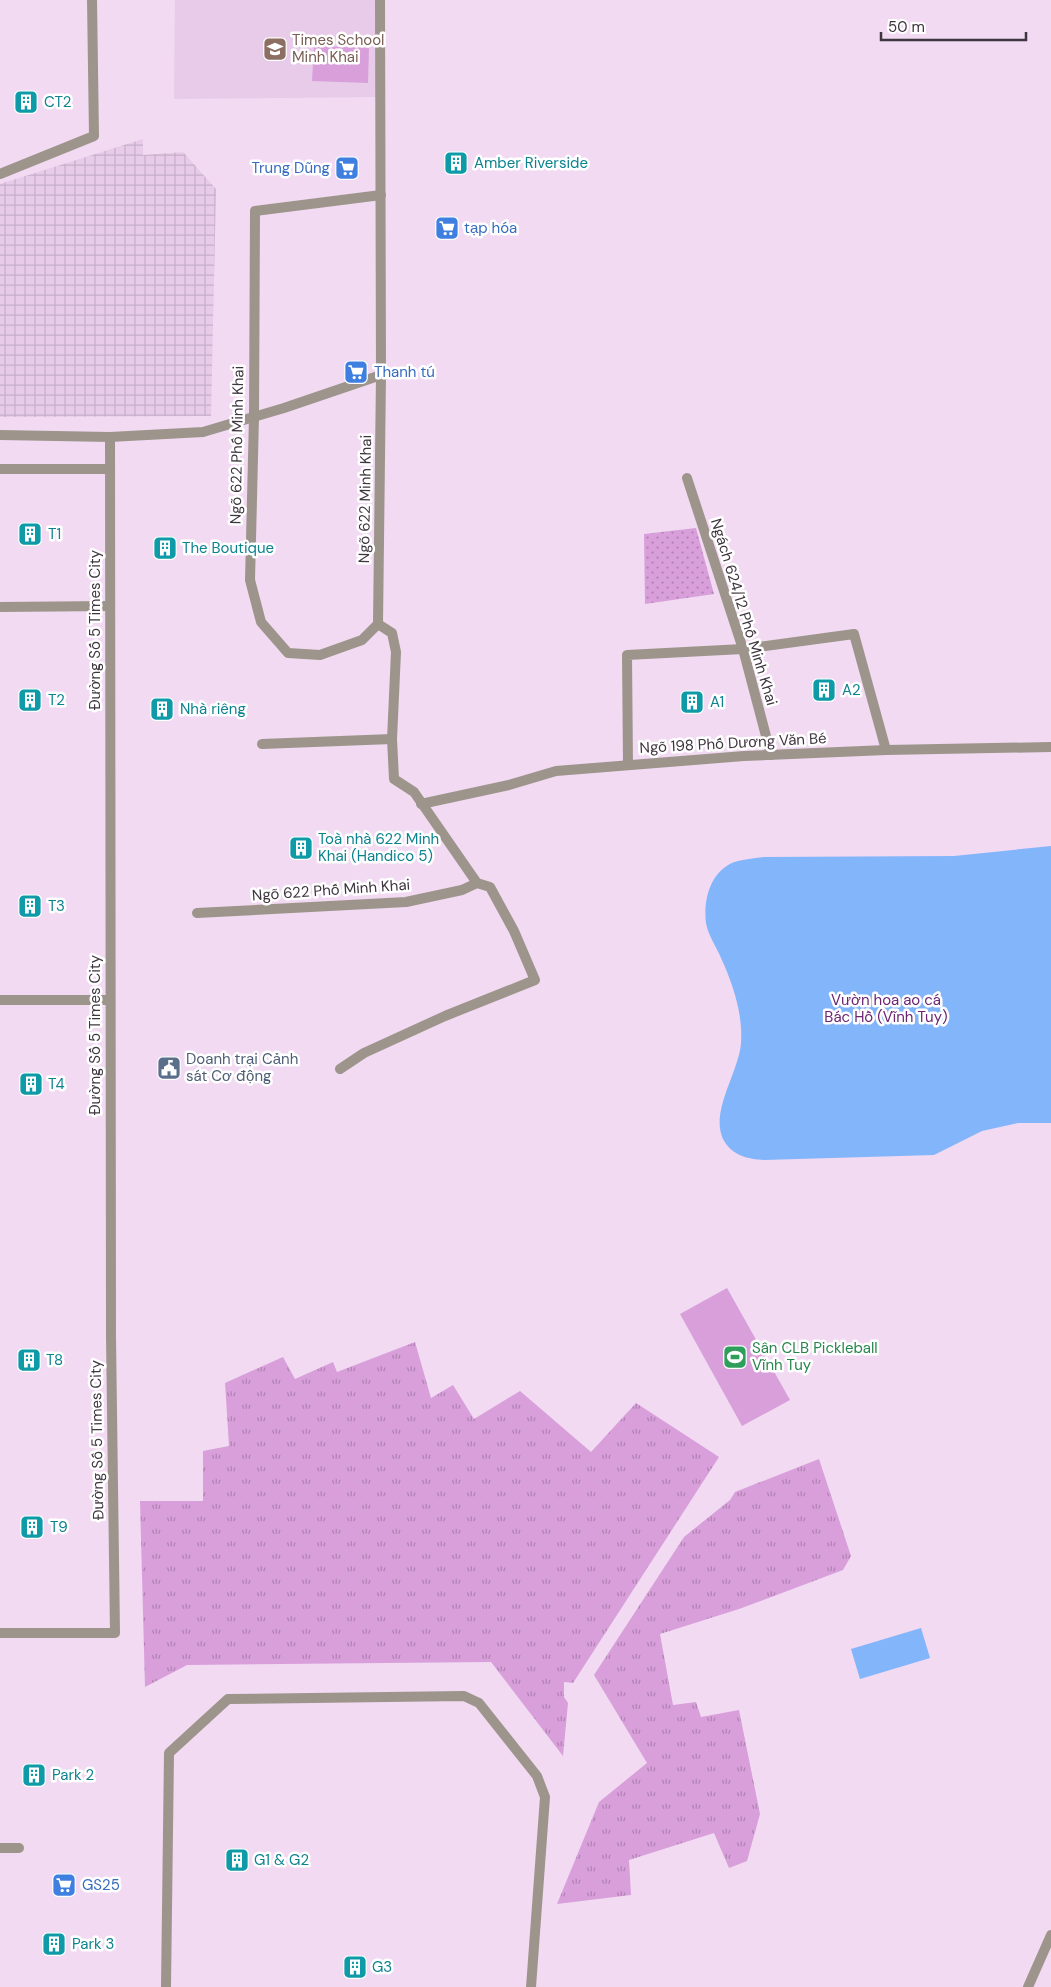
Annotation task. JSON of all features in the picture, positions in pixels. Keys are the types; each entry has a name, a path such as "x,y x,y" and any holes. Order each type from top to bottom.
{"street":[{"path":"0,174 94,136 92,0"},
{"path":"0,436 110,437 203,432 381,375 380,0"},
{"name":"Ngõ 622 Phố Minh Khai","path":"378,624 362,640 320,655 288,653 262,622 250,580 254,417 254,211 380,195"},
{"name":"Ngõ 622 Minh Khai","path":"378,624 381,375"},
{"name":"Đường Số 5 Times City","path":"0,1634 115,1633 111,1327 110,437"},
{"path":"0,468 110,469"},
{"name":"Ngách 624/12 Phố Minh Khai","path":"687,478 743,650 771,755"},
{"path":"0,607 110,606"},
{"path":"340,1069 364,1053 445,1016 535,980 514,931 490,887 477,883 414,792 394,780 392,739 396,652 392,633 378,624"},
{"path":"628,765 627,655 743,650 854,634 886,750"},
{"path":"262,744 392,739"},
{"name":"Ngõ 198 Phố Dương Văn Bé","path":"421,804 509,785 556,771 771,755 886,750 1051,747"},
{"name":"Ngõ 622 Phố Minh Khai","path":"197,913 406,902 462,890 477,883"},
{"path":"0,1000 110,1000"},
{"path":"166,1987 169,1753 228,1699 464,1696 479,1703 537,1776 545,1797 531,1987"},
{"path":"0,1848 18,1848"},
{"path":"1028,1987 1051,1934"}],"shaded area":[{"name":"Times School Minh Khai","path":"175,0 376,0 377,97 174,99"},
{"path":"143,139 143,155 183,152 216,189 211,416 0,417 0,184"}],"green space":[{"path":"314,46 369,48 368,83 312,81"},
{"path":"696,528 714,594 645,604 644,534"},
{"name":"Sân CLB Pickleball Vĩnh Tuy","path":"727,1288 790,1400 742,1426 680,1314"},
{"path":"415,1342 431,1398 453,1385 474,1419 520,1391 591,1452 636,1403 719,1457 573,1683 564,1682 564,1697 568,1703 563,1756 491,1662 187,1665 145,1687 140,1501 203,1501 203,1451 229,1446 225,1383 283,1357 295,1379 333,1362 337,1372"},
{"path":"819,1459 851,1556 843,1570 739,1609 660,1634 673,1705 696,1702 701,1717 739,1710 760,1814 747,1861 729,1868 714,1833 629,1860 631,1895 557,1904 599,1802 647,1763 594,1675 684,1537 730,1500 735,1492"}],"water":[{"name":"Vườn hoa ao cá Bác Hồ (Vĩnh Tuy)","path":"1051,846 1051,1123 1018,1123 982,1131 934,1155 764,1160 741,1156 727,1145 720,1128 720,1116 726,1091 736,1066 741,1043 739,1010 725,968 709,932 705,914 711,886 721,870 738,861 764,857 954,856"},
{"path":"921,1628 930,1658 860,1679 851,1649"}],"place":[{"name":"Times School Minh Khai","path":"275,49"},
{"name":"CT2","path":"26,102"},
{"name":"Amber Riverside","path":"456,163"},
{"name":"Trung Dũng","path":"347,168"},
{"name":"tạp hóa","path":"447,228"},
{"name":"Thanh tú","path":"356,372"},
{"name":"T1","path":"30,534"},
{"name":"The Boutique","path":"165,548"},
{"name":"A2","path":"824,690"},
{"name":"T2","path":"30,700"},
{"name":"A1","path":"692,702"},
{"name":"Nhà riêng","path":"162,709"},
{"name":"Toà nhà 622 Minh Khai (Handico 5)","path":"301,848"},
{"name":"T3","path":"30,906"},
{"name":"Doanh trại Cảnh sát Cơ động","path":"169,1068"},
{"name":"T4","path":"31,1084"},
{"name":"Sân CLB Pickleball Vĩnh Tuy","path":"735,1357"},
{"name":"T8","path":"29,1360"},
{"name":"T9","path":"32,1527"},
{"name":"Park 2","path":"34,1775"},
{"name":"G1 & G2","path":"237,1860"},
{"name":"GS25","path":"64,1885"},
{"name":"Park 3","path":"54,1944"},
{"name":"G3","path":"355,1967"}]}
